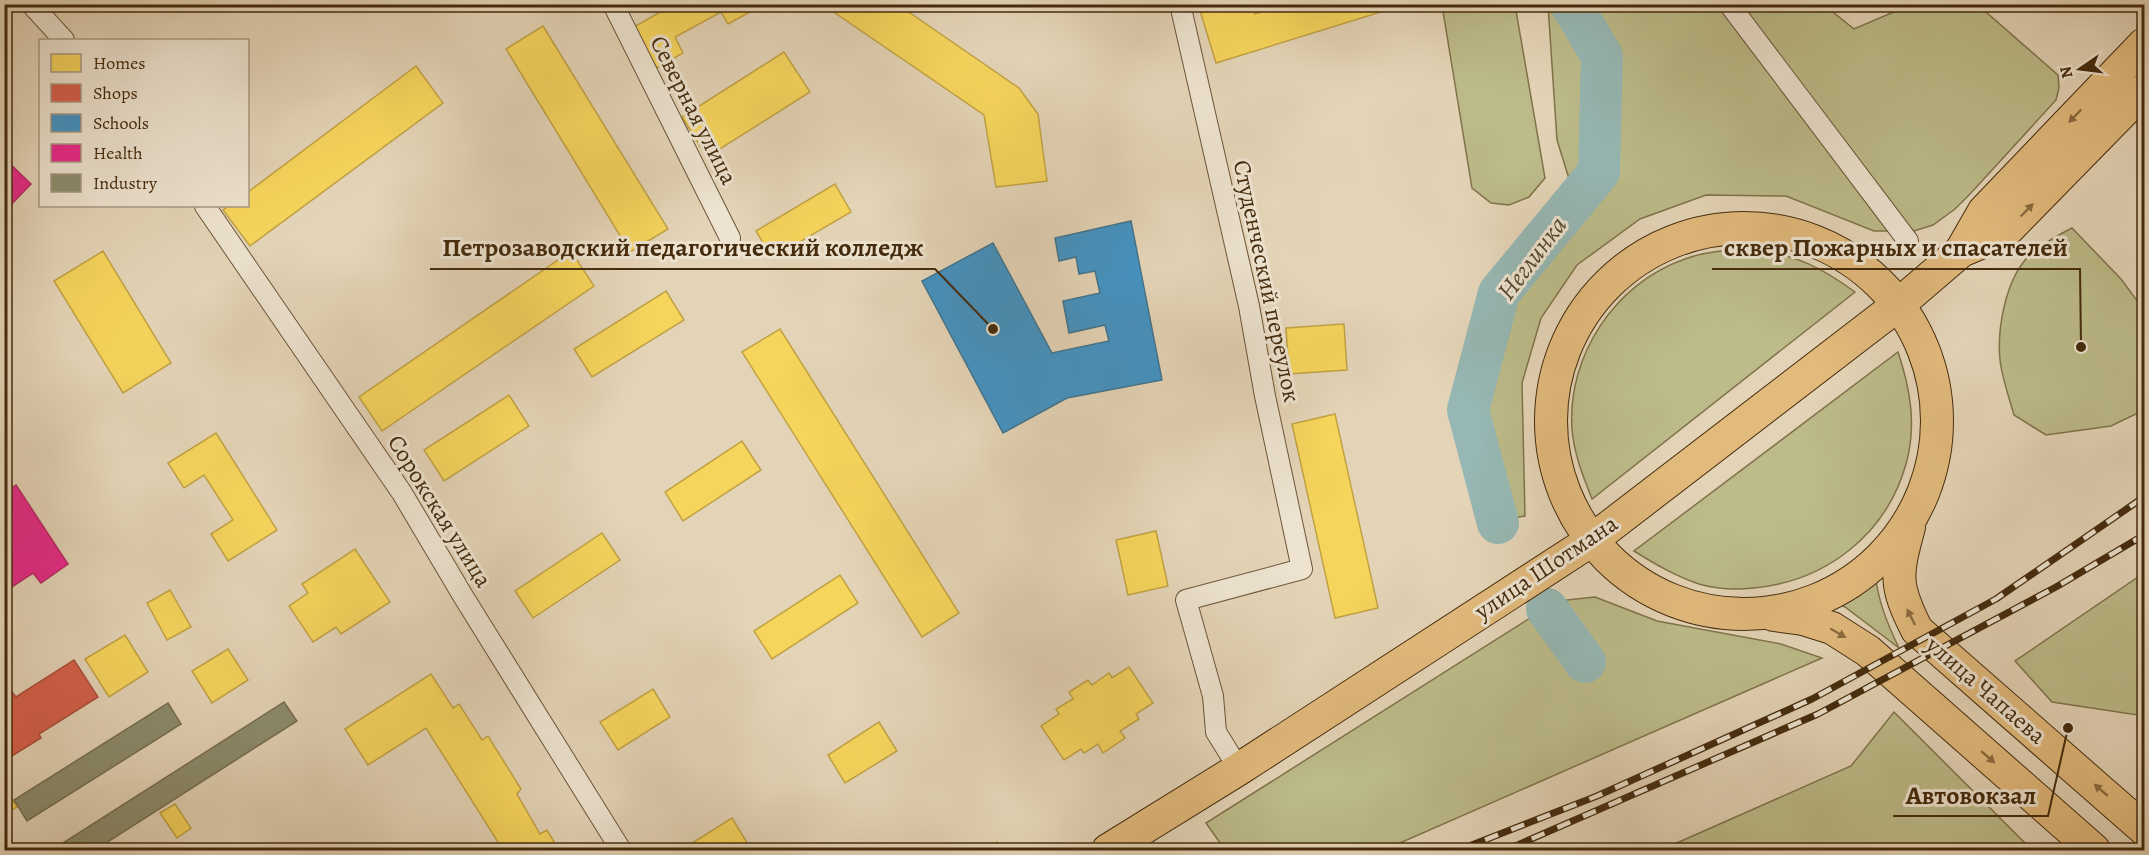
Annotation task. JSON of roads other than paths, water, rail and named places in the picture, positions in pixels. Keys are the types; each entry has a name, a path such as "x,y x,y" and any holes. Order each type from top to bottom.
{"main road":[{"name":"улица Шотмана","path":"1961,251 1984,211 2145,44"},
{"name":"улица Шотмана","path":"1108,850 1239,769 1592,540 1898,305 1961,251 2004,233 2145,90"},
{"path":"1719,229 1770,229 1795,234 1842,254 1882,285 1898,305 1915,332 1928,362 1935,393 1937,425 1934,457 1925,488 1911,517 1897,539 1879,559 1844,586 1813,601 1787,609 1729,614 1698,608 1668,598 1631,577 1592,540 1570,504 1558,472 1552,430 1552,397 1563,356 1576,325 1590,303 1626,267 1655,249 1694,234 1719,229"},
{"name":"улица Чапаева","path":"1911,517 1898,576 1903,601 1917,630 2145,829"},
{"name":"улица Чапаева","path":"1761,613 1803,619 1832,628 1868,651 2094,850"}],"street":[{"path":"31,4 63,39"},
{"name":"Северная улица","path":"613,4 730,238"},
{"name":"Студенческий переулок","path":"1180,4 1249,306 1265,396 1302,569 1186,600 1213,696 1216,732 1239,769"},
{"path":"1729,4 1908,241"},
{"name":"Сорокская улица","path":"206,207 402,493 463,596 621,850"}],"waterway":[{"name":"Неглинка","path":"1498,523 1468,410 1499,293 1599,172 1602,56 1571,4"},
{"name":"Неглинка","path":"1547,609 1585,662"}],"railway":[{"path":"1459,850 1597,796 1812,699 1996,599 2144,497"},
{"path":"1506,850 1818,714 2056,587 2144,535"}],"place":[{"name":"Петрозаводский педагогический колледж","path":"993,329"},
{"name":"сквер Пожарных и спасателей","path":"2081,347"},
{"name":"Автовокзал","path":"2068,728"}]}
